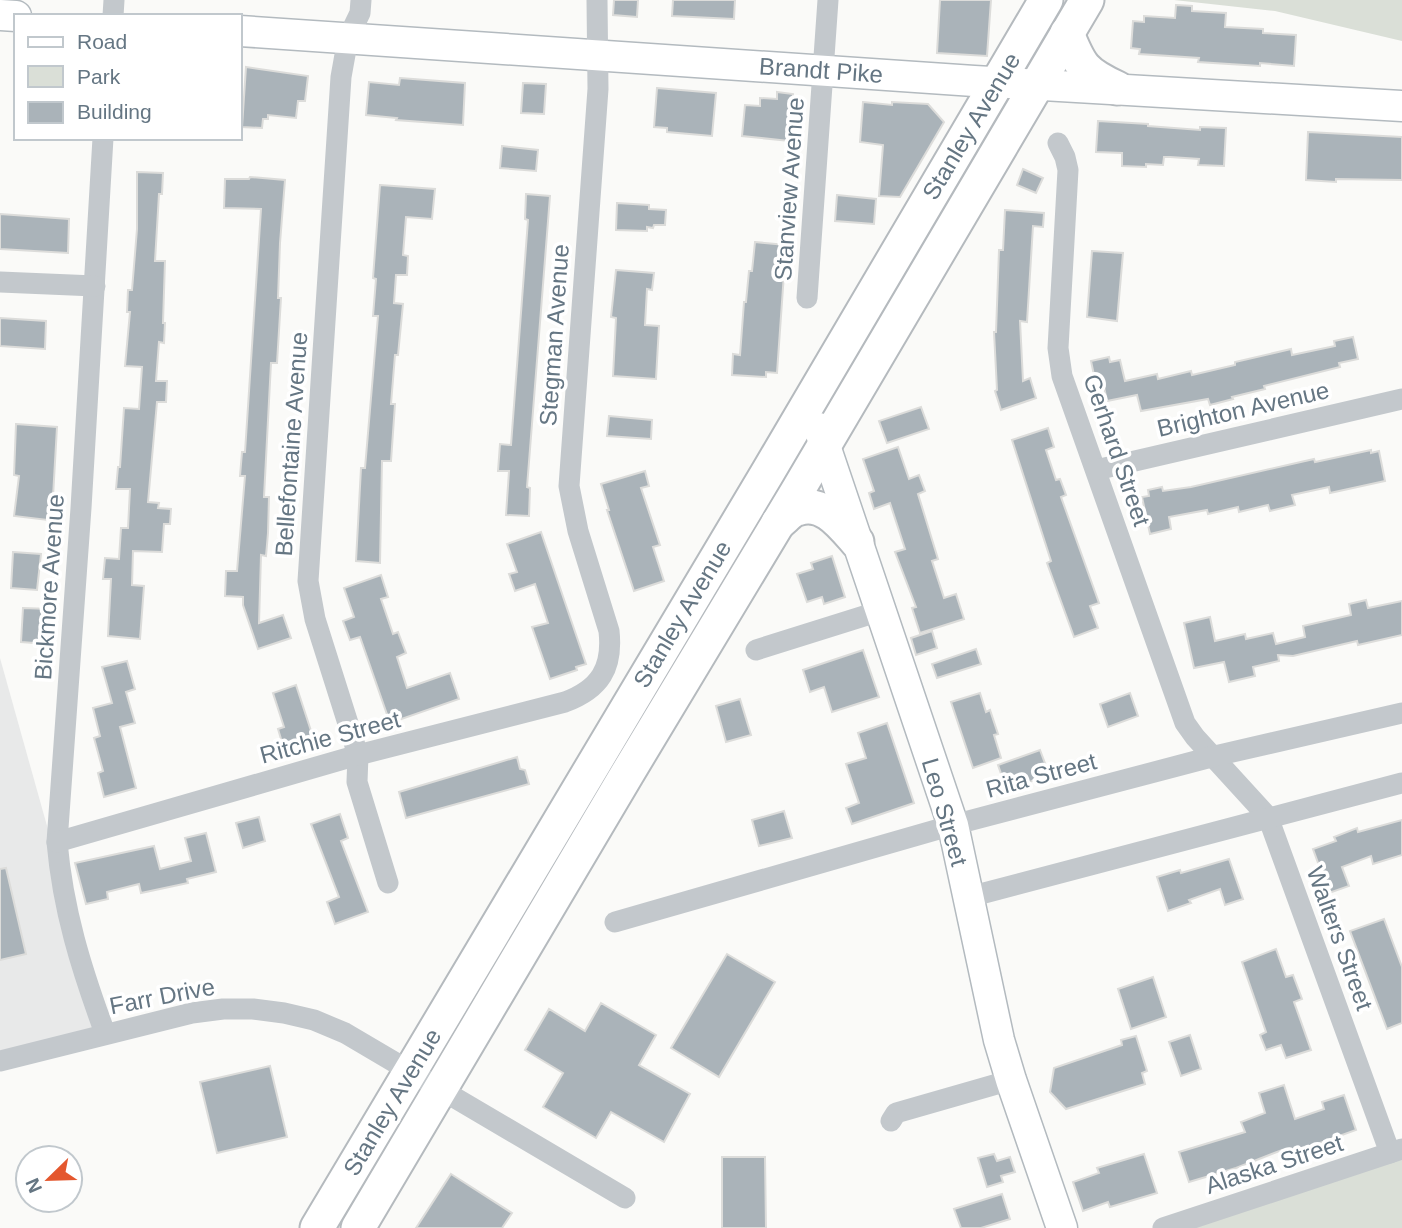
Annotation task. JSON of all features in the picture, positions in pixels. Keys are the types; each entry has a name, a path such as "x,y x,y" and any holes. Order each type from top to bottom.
{"main road":[{"name":"Stanley Avenue","path":"317,1228 1046,0"},
{"name":"Stanley Avenue","path":"358,1228 1087,0"},
{"name":"Brandt Pike","path":"242,31 823,71 1402,106"},
{"path":"1067,33 1077,59 1091,76 1117,88"},
{"name":"Leo Street","path":"810,401 953,825 999,1040 1010,1080 1062,1228"},
{"path":"778,523 796,509 813,508 833,515 857,542"}],"street":[{"name":"Bellefontaine Avenue","path":"361,0 360,13 348,38 341,77 308,581 315,619 358,755 357,782 388,883"},
{"name":"Stegman Avenue","path":"597,0 598,89 569,486 578,531 609,631 611,645 606,667"},
{"name":"Stanview Avenue","path":"807,298 828,0"},
{"name":"Bickmore Avenue","path":"103,140 57,842 61,887 74,939 105,1033"},
{"name":"Gerhard Street","path":"1058,143 1068,170 1058,348 1062,376 1185,723 1215,756"},
{"path":"0,282 95,286"},
{"name":"Brighton Avenue","path":"1097,470 1402,398"},
{"path":"756,650 880,611"},
{"name":"Ritchie Street","path":"57,842 358,755 565,702 587,692 598,681 606,667"},
{"name":"Rita Street","path":"615,922 953,825 1215,756 1402,713"},
{"name":"Walters Street","path":"1215,756 1268,817 1396,1151"},
{"path":"969,897 1402,783"},
{"name":"Farr Drive","path":"0,1060 192,1013 253,1009 284,1013 314,1020 345,1033 625,1198"},
{"path":"891,1121 896,1113 1010,1080"},
{"name":"Alaska Street","path":"1163,1228 1396,1151"}],"shaded area":[{"path":"0,658 105,1033 0,1058"}],"green space":[{"path":"1174,0 1402,0 1402,41 1275,11"},
{"path":"1402,1149 1402,1228 1163,1228"}],"building":[{"path":"614,0 638,0 637,17 613,15"},
{"path":"673,0 735,0 734,19 672,16"},
{"path":"940,0 991,0 987,56 937,53"},
{"path":"1176,5 1192,6 1192,11 1226,13 1225,27 1263,29 1263,33 1296,35 1294,66 1198,62 1199,58 1139,54 1140,49 1131,48 1133,21 1144,22 1144,16 1175,18"},
{"path":"246,67 308,76 305,101 298,101 296,118 268,115 268,119 263,119 262,128 242,127"},
{"path":"400,78 465,83 463,125 366,115 369,82 399,85"},
{"path":"523,83 546,84 544,114 521,113"},
{"path":"657,88 716,93 712,136 667,132 667,128 654,127"},
{"path":"777,92 793,94 789,141 742,136 745,105 760,106 760,98 777,99"},
{"path":"863,102 892,105 892,102 928,104 944,122 900,197 879,196 883,145 860,142"},
{"path":"1098,121 1200,130 1200,127 1226,128 1224,166 1198,165 1199,159 1164,157 1163,165 1122,166 1122,153 1096,152"},
{"path":"1308,132 1402,137 1402,180 1306,180"},
{"path":"502,146 538,150 536,171 500,168"},
{"path":"1023,169 1043,178 1036,193 1017,185"},
{"path":"137,172 163,173 155,261 165,261 165,323 164,343 159,342 156,381 167,381 166,402 157,402 148,502 159,503 158,508 171,509 170,524 164,524 162,552 133,551 132,585 144,586 140,639 108,636 111,579 103,579 105,558 119,559 121,528 128,528 130,489 116,489 124,408 139,409 142,367 125,366 130,312 127,312 128,290 132,290 137,229"},
{"path":"250,177 285,180 280,243 278,298 281,298 277,363 271,363 264,497 269,497 268,533 266,556 261,555 259,623 283,615 291,638 258,649 243,605 243,597 225,596 226,571 237,571 245,476 240,476 242,452 245,452 261,209 224,208 225,179"},
{"path":"380,185 435,189 432,219 406,217 403,255 408,256 407,275 396,275 394,303 403,304 391,404 395,404 391,461 382,461 380,563 356,561 361,468 365,468 378,316 373,316 376,279 373,278"},
{"path":"526,194 550,196 527,487 530,488 529,516 506,515 509,471 498,471 500,444 511,445 528,220 525,219"},
{"path":"837,195 876,199 874,224 835,221"},
{"path":"617,203 649,205 649,209 666,210 665,225 647,227 647,231 616,230"},
{"path":"1005,210 1044,213 1043,227 1033,226 1027,322 1020,321 1023,381 1030,378 1036,398 1001,410 995,391 994,332 999,250 1003,250"},
{"path":"0,214 69,219 68,253 0,249"},
{"path":"755,242 786,245 777,373 766,372 766,377 732,375 733,354 740,355 744,302 749,271 752,271"},
{"path":"1092,251 1123,253 1117,321 1087,317"},
{"path":"616,270 654,273 652,290 647,289 645,325 659,326 656,379 613,376 616,318 611,317"},
{"path":"0,318 46,321 45,349 0,346"},
{"path":"1353,337 1358,359 1339,363 1340,367 1264,386 1265,389 1210,405 1208,399 1141,411 1137,395 1107,401 1102,378 1095,380 1091,361 1109,357 1110,362 1120,360 1125,381 1157,374 1158,379 1191,371 1192,375 1291,349 1292,355 1335,346 1334,341"},
{"path":"921,407 929,429 887,443 879,421"},
{"path":"609,416 652,420 651,439 607,436"},
{"path":"16,424 57,427 53,497 59,498 56,521 14,516 19,476 14,475"},
{"path":"1048,428 1054,447 1046,450 1056,480 1060,479 1066,495 1061,497 1099,603 1090,606 1098,628 1074,637 1047,563 1051,561 1012,440"},
{"path":"898,447 909,479 919,475 925,491 918,494 938,559 932,561 944,598 956,594 964,619 920,633 912,608 916,607 895,552 905,549 890,503 874,509 869,493 874,491 863,459"},
{"path":"1371,450 1371,453 1379,451 1385,481 1330,493 1329,487 1292,495 1295,505 1270,511 1268,505 1239,512 1238,507 1208,514 1207,510 1169,517 1171,529 1150,534 1142,497 1149,496 1148,490 1191,487 1314,459 1315,462"},
{"path":"645,471 649,486 641,488 660,545 653,547 664,581 634,591 601,484"},
{"path":"541,532 586,664 550,679 532,627 548,623 535,584 515,591 509,574 517,572 507,544"},
{"path":"13,552 41,554 37,590 11,588"},
{"path":"832,556 845,597 824,604 822,597 807,602 797,574 813,569 811,563"},
{"path":"381,575 388,597 381,599 393,634 398,632 406,653 397,657 407,688 450,673 459,699 390,723 360,637 350,640 343,621 354,617 344,588"},
{"path":"1366,600 1368,608 1402,601 1402,635 1358,645 1357,641 1293,656 1278,655 1279,661 1253,667 1255,676 1229,682 1224,662 1194,668 1184,623 1210,617 1215,641 1245,634 1246,639 1273,633 1276,644 1305,637 1303,626 1351,615 1349,604"},
{"path":"23,608 50,609 48,644 21,642"},
{"path":"932,631 937,648 916,655 911,638"},
{"path":"976,649 981,664 937,678 932,664"},
{"path":"863,650 879,697 832,712 824,687 810,692 803,670"},
{"path":"127,661 135,689 126,692 135,723 120,727 136,788 104,797 98,773 103,771 94,738 100,736 93,708 112,703 102,667"},
{"path":"296,685 314,740 284,749 278,729 284,727 273,693"},
{"path":"980,693 986,712 990,710 998,734 994,735 1001,758 973,768 951,702"},
{"path":"1130,693 1138,716 1108,727 1100,704"},
{"path":"740,699 751,735 726,742 716,706"},
{"path":"887,723 914,803 852,824 846,808 859,803 846,764 866,758 858,733"},
{"path":"1040,750 1049,774 1025,784 1022,778 1005,785 998,765"},
{"path":"517,757 520,769 525,770 529,784 406,818 399,792"},
{"path":"784,811 792,838 759,846 752,820"},
{"path":"340,814 348,838 341,841 368,912 335,924 327,902 339,897 311,824"},
{"path":"259,817 265,841 243,848 236,823"},
{"path":"1402,820 1402,855 1373,864 1371,856 1342,867 1349,886 1329,893 1313,849 1336,841 1334,837 1357,828 1358,832"},
{"path":"206,833 216,872 187,879 188,883 141,893 139,884 107,892 108,899 86,904 75,863 154,846 160,869 191,861 185,838"},
{"path":"1229,859 1243,899 1225,905 1220,889 1168,911 1157,877"},
{"path":"6,868 26,954 0,960 0,869"},
{"path":"1384,919 1402,967 1402,1023 1387,1029 1350,931"},
{"path":"1276,949 1286,977 1293,975 1302,999 1294,1002 1311,1050 1286,1058 1281,1045 1266,1050 1260,1035 1266,1032 1242,962"},
{"path":"727,954 775,982 719,1077 671,1048"},
{"path":"1153,977 1166,1017 1131,1029 1118,989"},
{"path":"601,1003 656,1035 639,1065 690,1094 664,1142 611,1112 596,1138 543,1107 563,1073 525,1050 549,1009 585,1031"},
{"path":"1190,1035 1201,1069 1181,1076 1169,1042"},
{"path":"1136,1036 1147,1071 1142,1073 1145,1084 1066,1109 1050,1092 1054,1068 1122,1045 1121,1040"},
{"path":"270,1066 287,1137 217,1153 200,1082"},
{"path":"1284,1085 1295,1119 1324,1109 1322,1102 1344,1095 1356,1130 1284,1156 1282,1150 1189,1182 1179,1152 1245,1132 1241,1122 1265,1113 1259,1093"},
{"path":"994,1154 997,1161 1010,1157 1015,1172 1001,1176 1003,1182 987,1187 978,1158"},
{"path":"1144,1154 1157,1193 1110,1207 1108,1202 1083,1211 1073,1182 1099,1173 1097,1168"},
{"path":"722,1157 765,1157 766,1228 722,1228"},
{"path":"451,1174 512,1213 502,1228 416,1228"},
{"path":"1002,1194 1010,1219 981,1228 961,1228 954,1209"}]}
